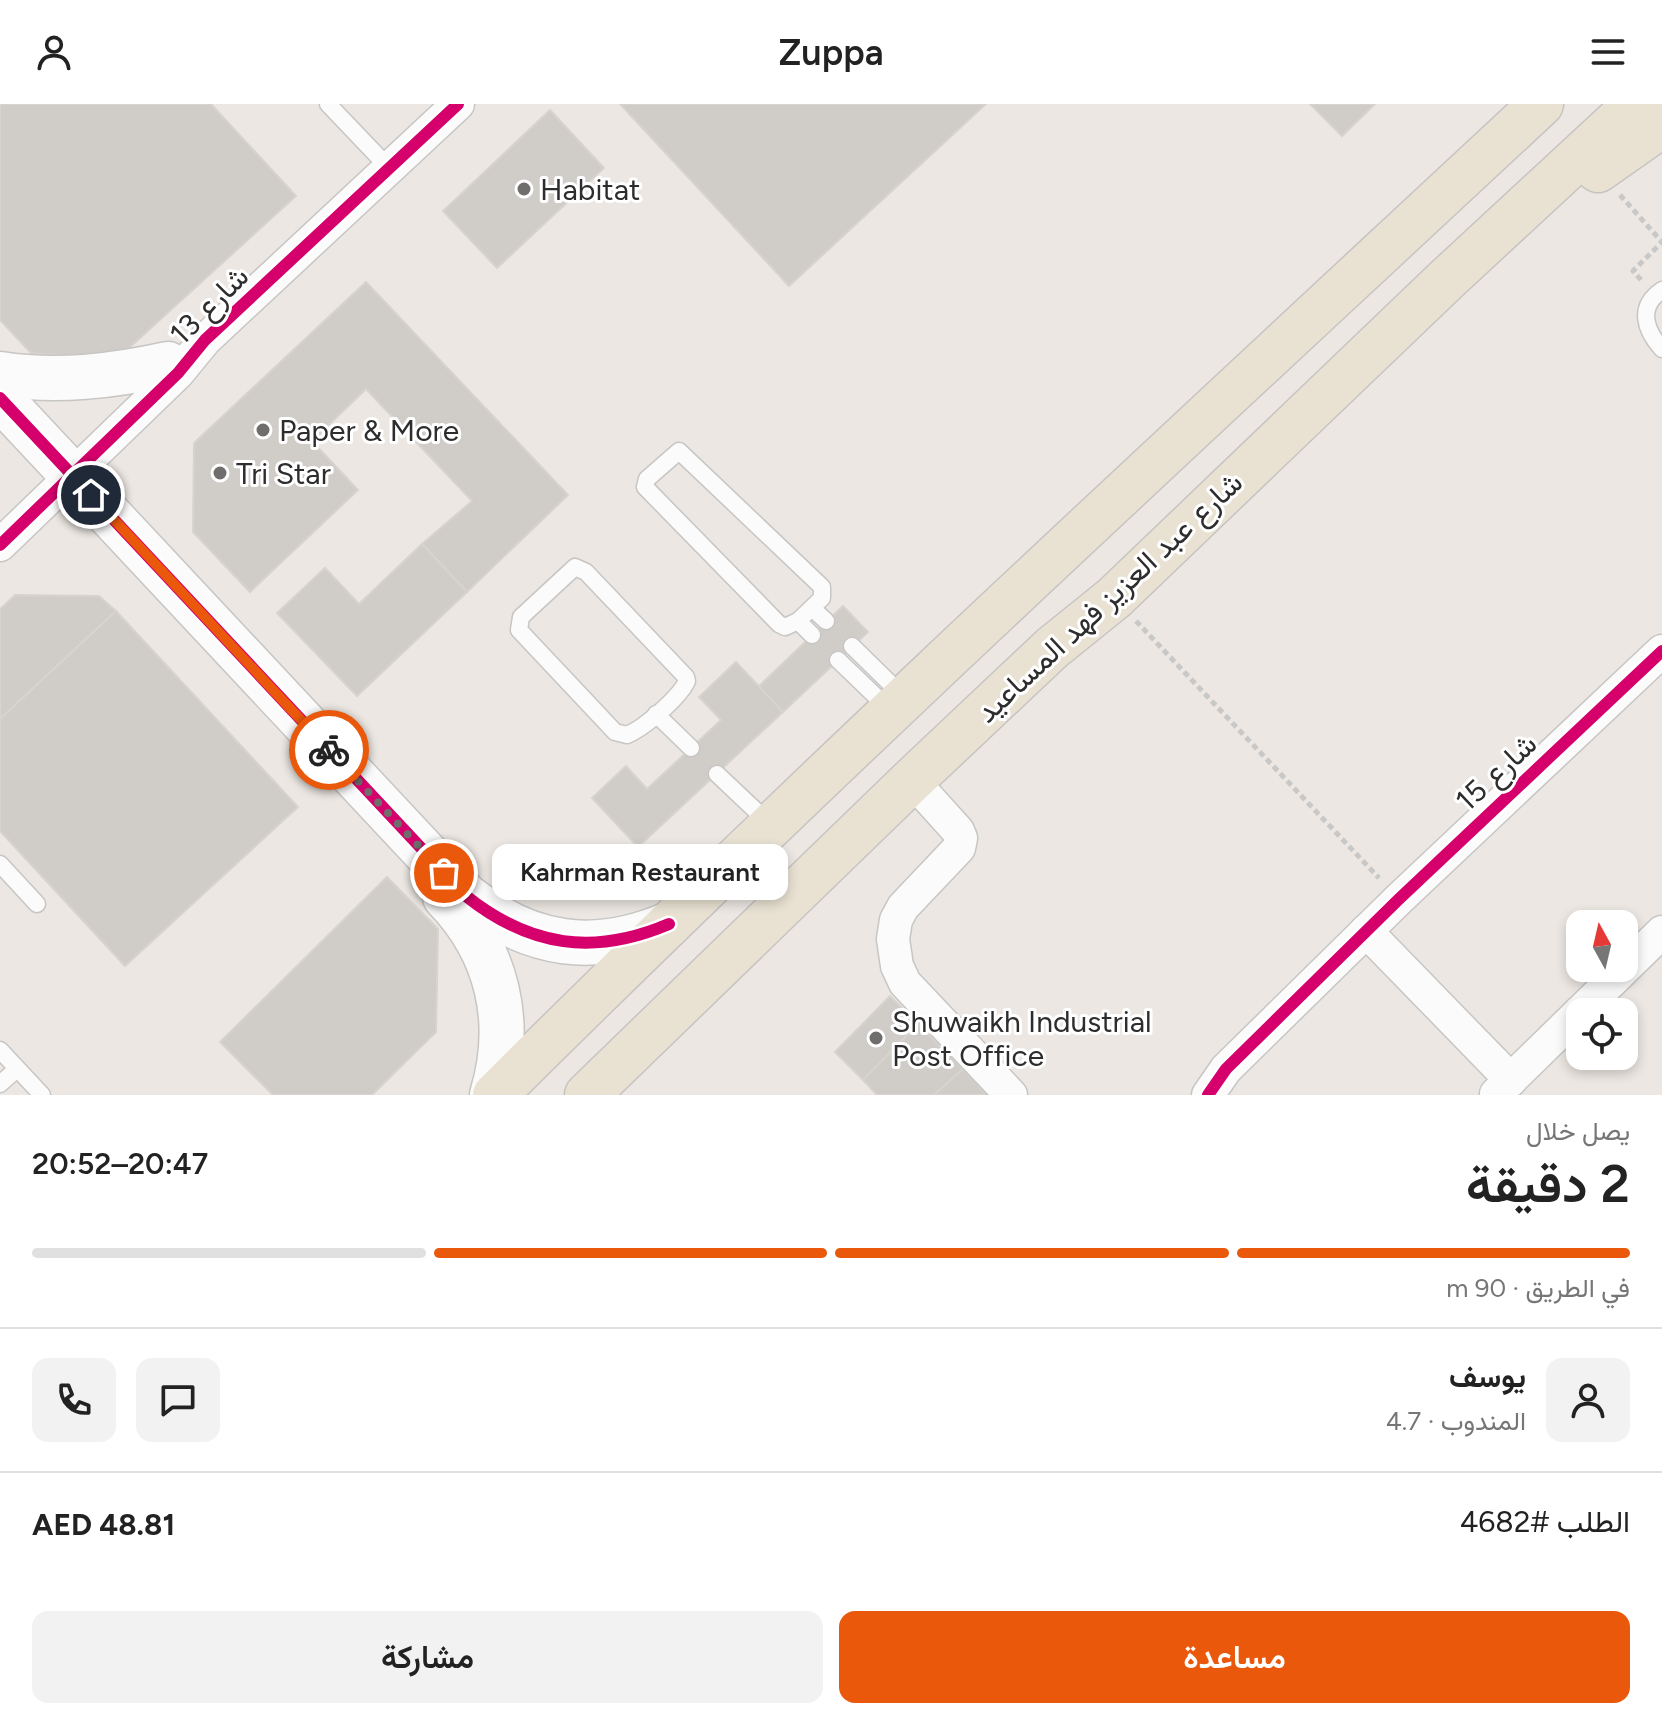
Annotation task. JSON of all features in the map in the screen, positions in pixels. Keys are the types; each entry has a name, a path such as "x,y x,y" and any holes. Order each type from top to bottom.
{"main road":[{"name":"شارع عبد العزيز فهد المساعيد","path":"587,1095 912,780 1052,648 1114,598 1447,279 1636,104"},
{"path":"494,1095 669,924 1526,109"},
{"path":"1447,279 1662,125"},
{"path":"1006,604 1020,600 1045,610 1055,635 1052,648"}],"street":[{"name":"شارع 13","path":"0,520 58,477 178,373 205,340 458,104"},
{"name":"شارع 13","path":"0,545 58,477 168,364 205,340"},
{"path":"0,374 92,377 168,364"},
{"path":"0,398 58,477 471,928 494,974 500,999 502,1049 494,1095"},
{"path":"0,434 58,477 466,896 487,913 511,926 563,942 617,941 669,924"},
{"name":"شارع 15","path":"1208,1095 1226,1069 1366,931 1662,651"},
{"path":"912,780 961,838 959,848 903,907 896,920 893,939 897,966 905,983 1011,1095"},
{"path":"1366,931 1503,1087 1566,1026"},
{"path":"1594,998 1662,932"}],"lane":[{"path":"328,104 390,169"},
{"path":"1658,293 1645,315 1650,336 1662,349"},
{"path":"675,453 683,453 818,583 823,595 812,608 789,627 779,624 645,487 647,479 675,453"},
{"path":"578,567 586,572 684,672 686,685 656,714 634,732 620,735 519,630 521,617 570,569 578,567"},
{"path":"812,608 826,621"},
{"path":"798,621 812,635"},
{"path":"852,646 899,706"},
{"path":"838,660 899,706"},
{"path":"656,714 691,748"},
{"path":"717,774 772,826"},
{"path":"0,864 37,904"},
{"path":"0,1050 42,1095"},
{"path":"0,1084 17,1069"}],"path":[{"path":"1598,170 1662,242 1633,271 1658,293"},
{"path":"1114,598 1399,899"}],"building":[{"path":"0,104 211,104 296,196 117,359 31,353 0,320"},
{"path":"620,104 986,104 789,286"},
{"path":"1310,104 1375,104 1342,136"},
{"name":"Habitat","path":"550,110 604,168 497,268 443,211"},
{"path":"366,282 568,495 467,592 422,544 472,501 366,389 312,441 358,490 250,592 193,532 194,443"},
{"path":"422,544 467,592 357,696 277,613 325,568 359,604"},
{"path":"15,595 99,596 116,611 0,719 0,609"},
{"path":"843,606 868,632 783,712 758,687"},
{"path":"116,611 298,807 125,966 0,831 0,719"},
{"path":"736,662 783,712 638,847 592,798 626,766 647,789 721,720 699,697"},
{"path":"387,877 438,929 436,1032 372,1095 273,1095 220,1042"},
{"name":"Shuwaikh Industrial Post Office","path":"890,996 918,1024 863,1080 835,1052"},
{"path":"918,1024 963,1069 934,1095 877,1095 863,1080"},
{"path":"963,1069 987,1095 934,1095"}],"cycle path":[{"path":"0,545 178,373 205,340 458,104"},
{"path":"0,398 466,896 514,926 563,941 589,943 615,940 669,924"},
{"path":"1208,1095 1226,1069 1399,899 1662,651"}],"way so far":[{"path":"329,750 444,873"}],"place":[{"name":"Habitat","path":"524,189"},
{"name":"Paper & More","path":"263,430"},
{"name":"Tri Star","path":"220,473"},
{"name":"Kahrman Restaurant","path":"444,873"},
{"name":"Shuwaikh Industrial Post Office","path":"876,1038"}],"route":[{"path":"91,495 329,750"}]}
